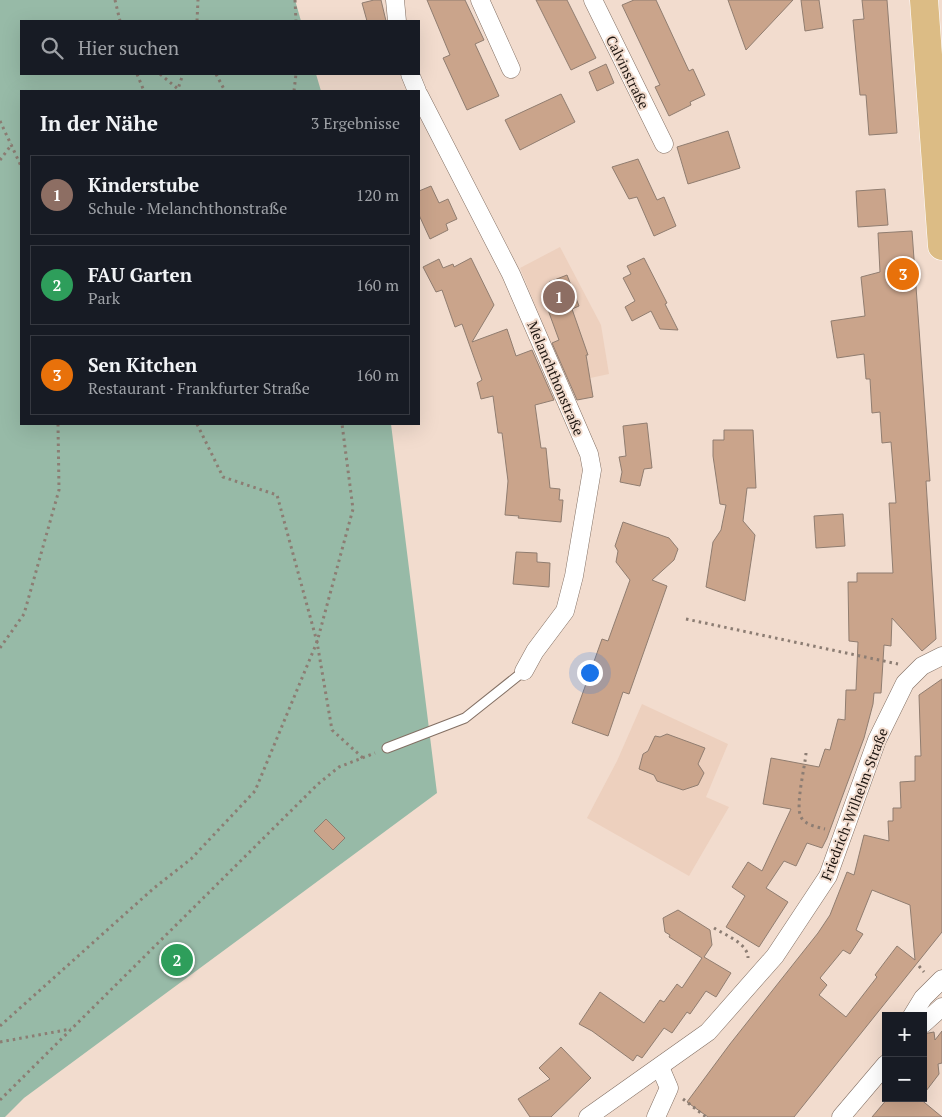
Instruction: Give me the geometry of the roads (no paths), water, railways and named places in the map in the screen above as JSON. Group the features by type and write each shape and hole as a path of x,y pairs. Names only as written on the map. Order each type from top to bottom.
{"main road":[{"path":"924,0 937,96 942,238"}],"street":[{"path":"395,0 397,20"},
{"path":"480,0 511,69"},
{"name":"Calvinstraße","path":"593,0 664,144"},
{"path":"410,75 417,90"},
{"name":"Melanchthonstraße","path":"420,97 511,274 589,454 592,470 574,576 565,611 535,651 524,671"},
{"name":"Friedrich-Wilhelm-Straße","path":"588,1117 708,1032 753,983 791,933 828,876 876,740 905,682 922,666 942,656"},
{"path":"914,1012 922,998 942,979"},
{"path":"927,1020 942,1006"},
{"path":"656,1117 668,1088 660,1067"},
{"path":"841,1117 882,1069"}],"lane":[{"path":"387,748 465,718 524,671"}],"place":[{"name":"Sen Kitchen","path":"903,274"},
{"name":"Kinderstube","path":"559,297"},
{"name":"FAU Garten","path":"177,960"}]}
